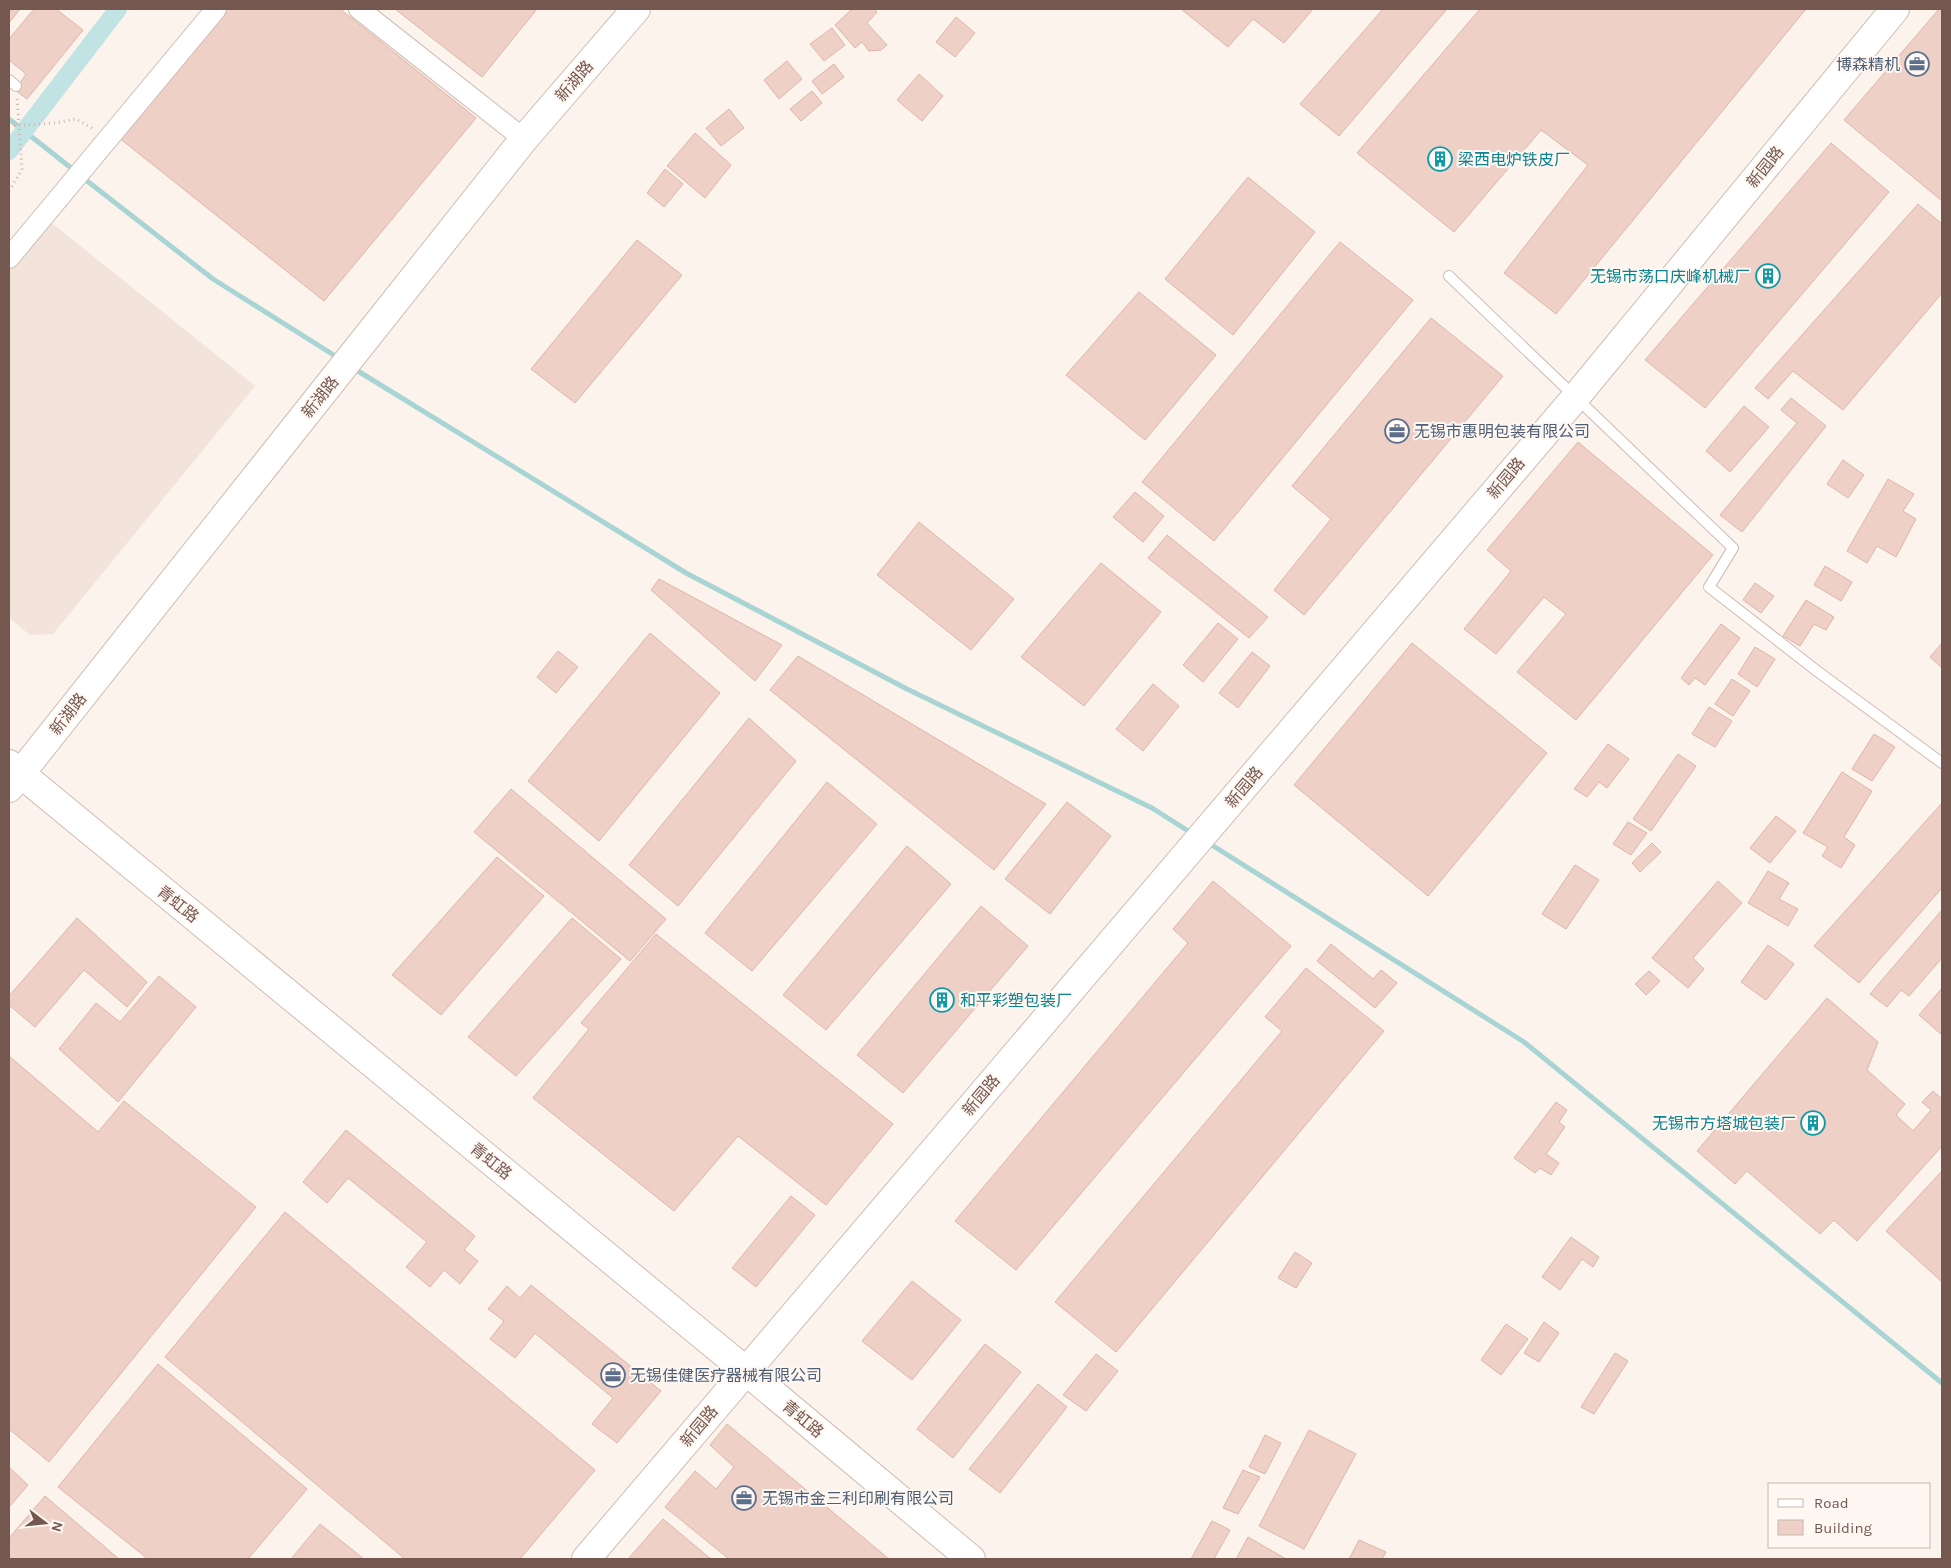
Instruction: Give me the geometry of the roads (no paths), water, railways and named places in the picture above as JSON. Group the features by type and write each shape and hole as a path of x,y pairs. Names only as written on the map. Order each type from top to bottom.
{"street":[{"path":"9,258 216,9"},
{"path":"359,9 524,139"},
{"name":"新湖路","path":"13,775 347,364 524,139 636,9"},
{"name":"新园路","path":"586,1559 1575,398 1895,9"},
{"name":"青虹路","path":"13,775 746,1371 970,1559"}],"lane":[{"path":"1449,276 1733,548 1709,587 1817,671 1942,763"}],"waterway":[{"path":"9,151 118,9"},
{"path":"9,119 75,171"},
{"path":"82,177 213,279 340,359"},
{"path":"353,368 686,573 907,689 1152,808 1193,834"},
{"path":"1207,842 1524,1042 1942,1383"}],"place":[{"name":"博森精机","path":"1917,64"},
{"name":"梁西电炉铁皮厂","path":"1440,159"},
{"name":"无锡市荡口庆峰机械厂","path":"1768,276"},
{"name":"无锡市惠明包装有限公司","path":"1397,431"},
{"name":"和平彩塑包装厂","path":"942,1000"},
{"name":"无锡市方塔城包装厂","path":"1813,1123"},
{"name":"无锡佳健医疗器械有限公司","path":"613,1375"},
{"name":"无锡市金三利印刷有限公司","path":"744,1498"}]}
